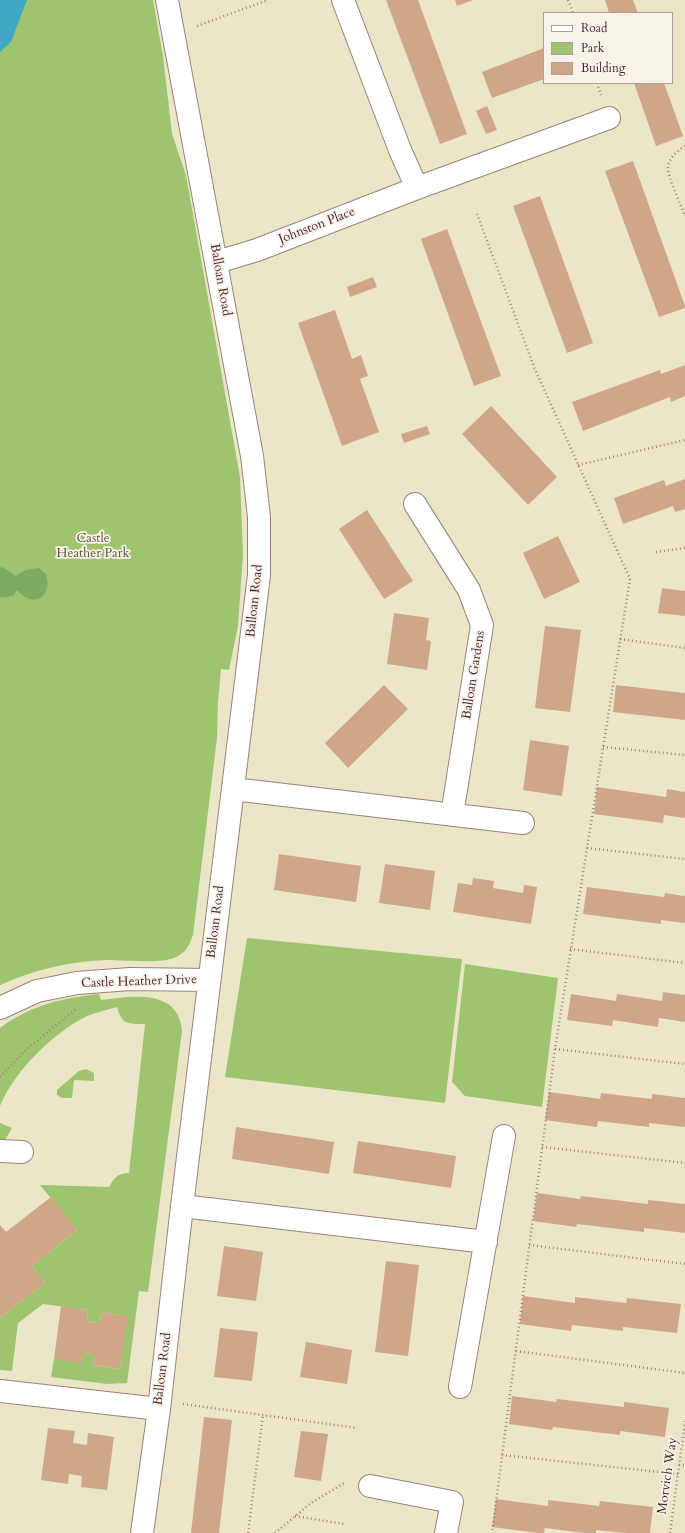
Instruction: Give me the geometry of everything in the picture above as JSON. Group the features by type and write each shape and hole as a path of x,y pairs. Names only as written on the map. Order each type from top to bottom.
{"street":[{"name":"Balloan Road","path":"142,1533 259,575 259,516 252,456 167,0"},
{"path":"343,0 400,150 417,188"},
{"name":"Johnston Place","path":"217,262 257,250 417,188 609,118"},
{"name":"Balloan Gardens","path":"415,504 469,590 482,625 452,815"},
{"path":"233,789 523,823"},
{"name":"Castle Heather Drive","path":"0,1008 37,991 77,983 130,979 209,980"},
{"path":"460,1387 504,1136"},
{"path":"0,1150 22,1152"},
{"path":"182,1206 486,1242"},
{"path":"0,1391 158,1409"},
{"path":"370,1486 452,1502 446,1533"}],"path":[{"path":"174,34 268,0"},
{"path":"568,0 573,12"},
{"path":"685,146 673,156 668,167 685,216"},
{"path":"477,214 534,367 630,579 570,949 542,1147 492,1533"},
{"path":"578,465 685,440"},
{"path":"656,552 685,548"},
{"path":"620,639 685,648"},
{"path":"603,747 685,755"},
{"path":"587,848 685,859"},
{"path":"570,949 685,963"},
{"path":"0,1077 26,1050 81,1005"},
{"path":"556,1049 685,1064"},
{"path":"542,1147 685,1163"},
{"path":"529,1245 685,1264"},
{"path":"516,1351 685,1373"},
{"path":"183,1404 357,1428"},
{"path":"248,1533 263,1415"},
{"name":"Morvich Way","path":"670,1533 685,1421"},
{"path":"502,1455 678,1474"},
{"path":"679,1465 685,1465"},
{"path":"275,1533 294,1516 350,1479 370,1486"},
{"path":"294,1516 344,1524"}],"green space":[{"name":"Castle Heather Park","path":"0,0 153,0 163,56 172,134 186,175 240,477 243,554 238,626 229,670 221,669 217,738 193,935 188,946 181,954 167,960 107,960 79,962 52,967 25,975 0,985"},
{"path":"2,567 15,576 26,570 39,568 46,574 48,585 46,591 40,598 32,600 17,590 13,596 0,597 0,568"},
{"path":"247,938 462,959 445,1103 225,1077"},
{"path":"465,964 558,978 542,1107 465,1096 452,1082"},
{"path":"99,994 101,1000 139,997 163,1001 172,1007 179,1017 182,1031 148,1292 139,1291 127,1383 107,1384 51,1377 54,1359 81,1362 82,1353 95,1354 94,1365 120,1369 127,1316 101,1312 100,1323 87,1322 88,1310 43,1304 18,1323 12,1371 0,1370 0,1318 45,1283 32,1266 77,1230 40,1185 109,1187 117,1177 122,1174 129,1173 145,1024 126,1022 121,1017 117,1007 87,1016 74,1023 48,1042 25,1066 15,1079 0,1106 0,1028 35,1008 60,1000"},
{"path":"86,1069 94,1073 94,1081 74,1080 72,1098 62,1098 57,1095 57,1090 79,1071"},
{"path":"0,1123 12,1128 5,1140 0,1140"}],"water":[{"path":"0,0 27,0 11,42 0,52"}],"building":[{"path":"386,0 418,0 467,134 440,144"},
{"path":"455,0 473,0 457,6"},
{"path":"605,0 633,0 638,12 609,12"},
{"path":"543,48 543,79 492,98 482,72"},
{"path":"634,84 664,84 683,136 656,146"},
{"path":"487,106 497,130 486,134 476,111"},
{"path":"633,161 685,306 685,308 659,317 605,171"},
{"path":"540,196 593,343 567,353 513,206"},
{"path":"447,229 501,376 474,386 421,239"},
{"path":"373,277 377,287 350,297 347,287"},
{"path":"335,310 352,359 361,355 368,376 360,379 379,432 342,446 298,323"},
{"path":"685,365 685,396 671,402 670,397 583,431 572,402 660,370 661,374"},
{"path":"491,406 557,477 528,505 462,434"},
{"path":"427,426 430,434 404,443 401,434"},
{"path":"685,479 685,509 675,512 673,506 623,524 614,498 664,480 666,486"},
{"path":"367,510 413,581 384,599 339,529"},
{"path":"558,536 580,582 544,599 523,553"},
{"path":"662,588 685,591 685,616 658,613"},
{"path":"394,613 429,618 426,640 431,641 427,670 387,664"},
{"path":"545,626 581,630 570,712 535,708"},
{"path":"384,685 408,709 348,768 325,743"},
{"path":"616,685 685,693 685,720 613,712"},
{"path":"530,740 569,746 562,796 523,790"},
{"path":"597,787 666,797 667,789 685,792 685,818 664,815 663,823 594,814"},
{"path":"279,854 361,866 356,902 274,890"},
{"path":"385,864 435,871 430,910 379,903"},
{"path":"473,878 494,881 493,888 523,893 524,885 537,887 531,924 453,912 458,883 472,885"},
{"path":"587,887 664,897 665,893 685,896 685,923 661,920 661,924 583,914"},
{"path":"663,992 685,995 685,1022 659,1018 658,1027 613,1020 612,1026 567,1020 571,994 616,1001 617,994 662,1001"},
{"path":"549,1092 600,1099 601,1093 652,1099 652,1094 685,1098 685,1127 649,1123 649,1127 598,1121 597,1127 545,1120"},
{"path":"236,1127 334,1142 329,1174 232,1159"},
{"path":"358,1141 456,1156 451,1188 353,1173"},
{"path":"537,1193 580,1199 581,1196 648,1204 648,1200 685,1204 685,1233 644,1228 644,1232 577,1224 576,1227 533,1221"},
{"path":"51,1197 77,1230 32,1266 45,1283 0,1318 0,1225 6,1232"},
{"path":"224,1246 263,1252 256,1301 217,1296"},
{"path":"386,1261 419,1265 408,1356 375,1352"},
{"path":"523,1296 575,1303 575,1297 626,1303 627,1298 681,1304 677,1333 623,1327 623,1331 572,1325 571,1331 520,1324"},
{"path":"61,1306 88,1310 87,1322 100,1323 101,1312 128,1316 120,1369 94,1365 95,1354 82,1353 81,1363 54,1359"},
{"path":"220,1328 258,1332 252,1381 214,1377"},
{"path":"306,1342 352,1350 347,1384 300,1377"},
{"path":"512,1396 556,1402 557,1399 624,1407 624,1402 669,1408 665,1437 620,1431 620,1435 553,1427 552,1430 509,1424"},
{"path":"204,1417 232,1420 219,1533 191,1533"},
{"path":"48,1428 75,1431 73,1443 87,1445 88,1433 114,1437 107,1490 81,1487 82,1476 69,1474 68,1484 41,1480"},
{"path":"301,1431 328,1434 321,1481 294,1477"},
{"path":"496,1499 548,1506 548,1500 599,1506 600,1501 653,1507 650,1533 626,1533 596,1530 596,1533 584,1533 545,1528 544,1533 538,1533 492,1527"}]}
